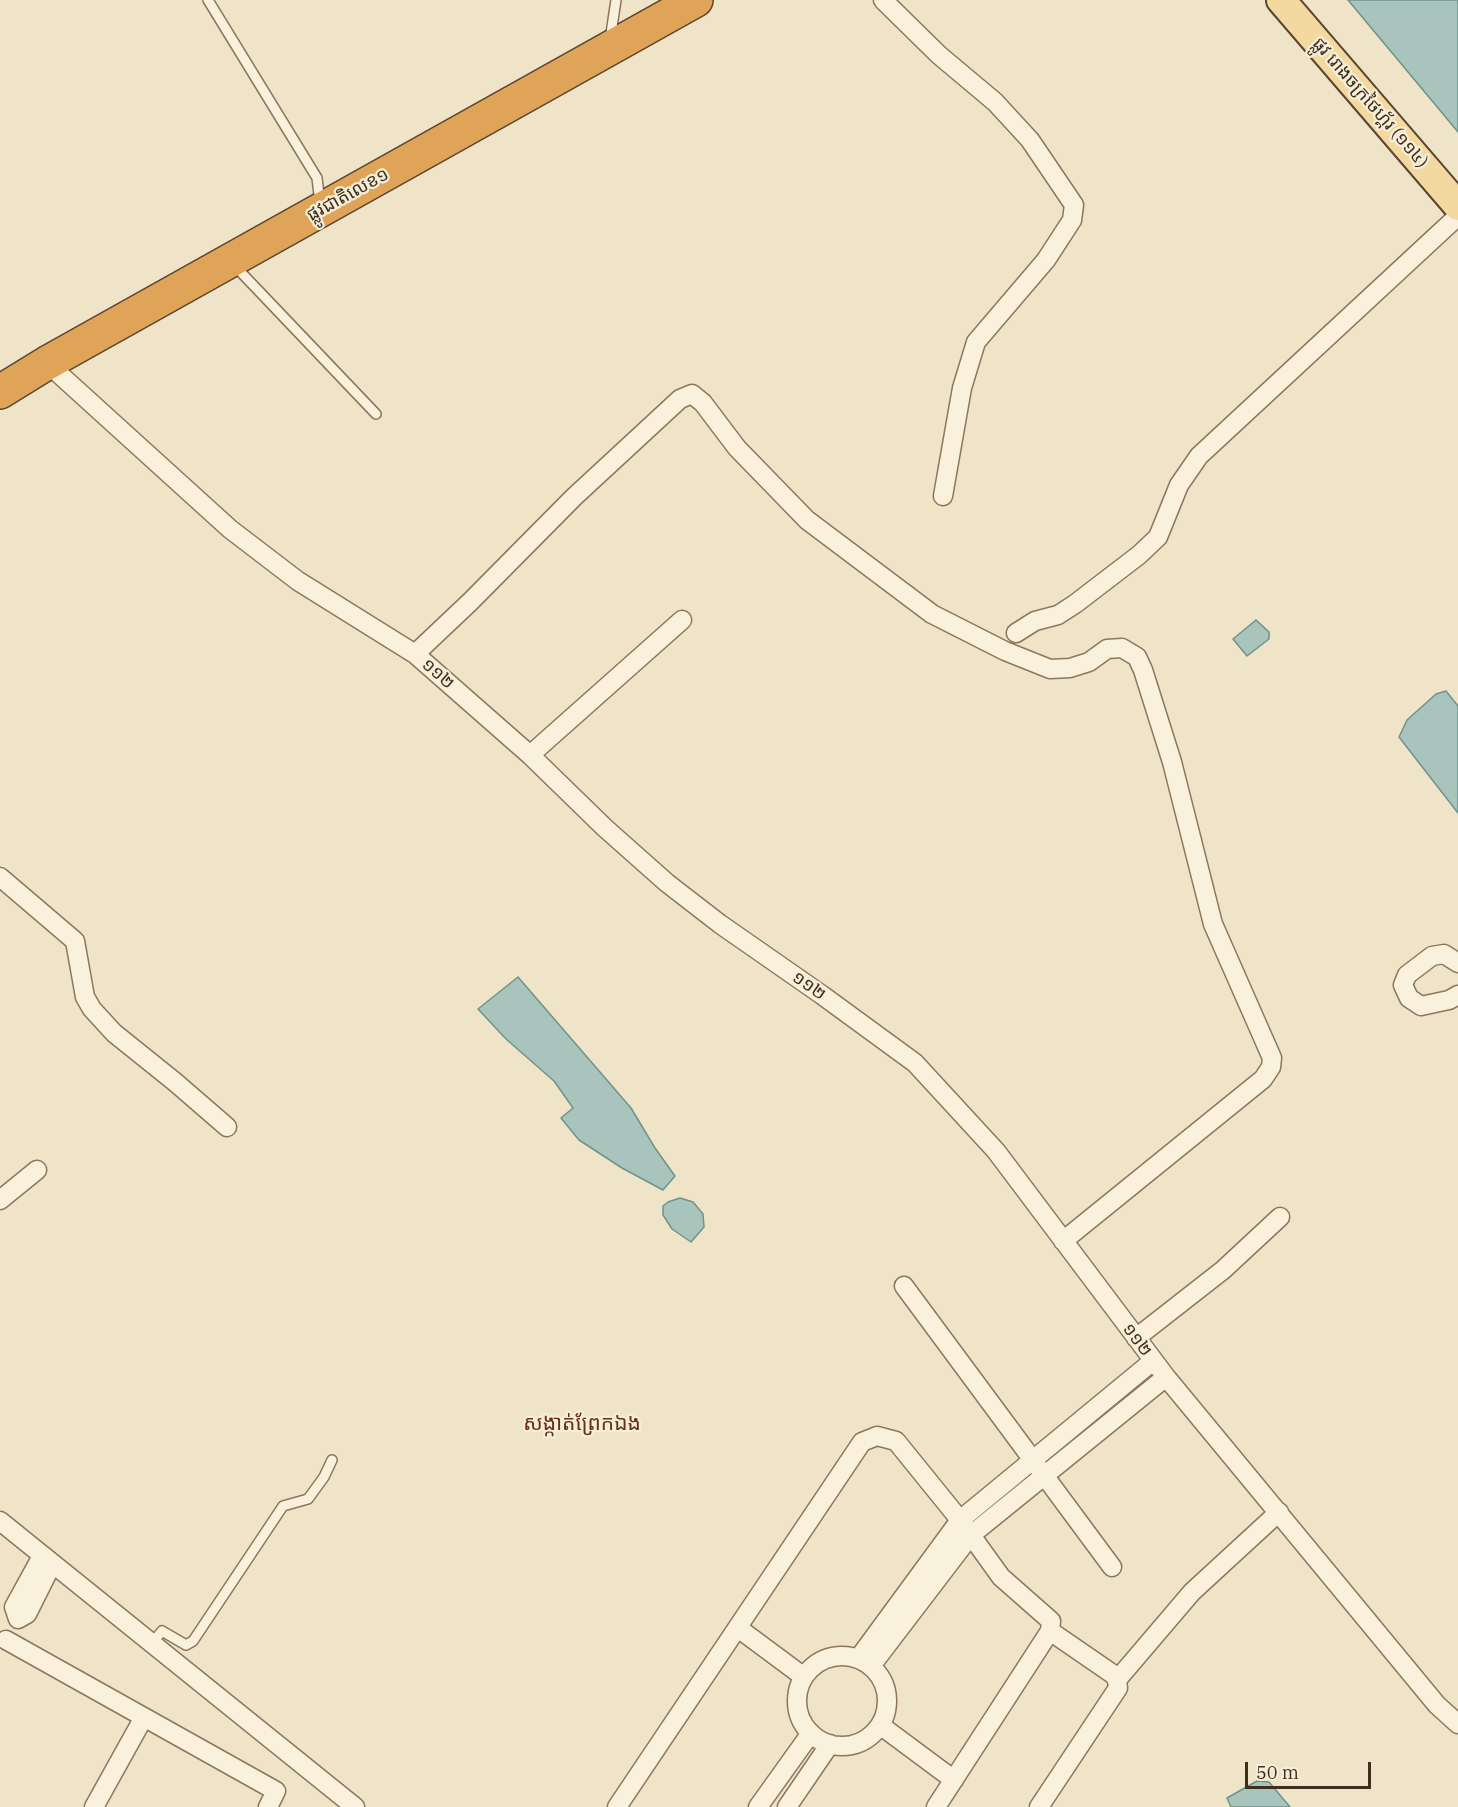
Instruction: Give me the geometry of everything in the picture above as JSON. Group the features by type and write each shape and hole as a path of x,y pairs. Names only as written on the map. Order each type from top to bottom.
{"highway":[{"name":"ផ្លូវជាតិលេខ១","path":"2,387 696,0"}],"main road":[{"name":"ផ្លូវ រោងចក្រថៃហ្គ័រ (១១៤)","path":"1281,0 1458,206"}],"street":[{"path":"883,0 939,55 995,102 1030,140 1074,205 1072,220 1046,260 976,342 962,388 943,496"},
{"path":"1016,633 1035,621 1058,615 1139,555 1158,537 1179,485 1199,456 1458,216"},
{"name":"១១២","path":"47,363 230,529 298,581 415,654 530,755 605,828 667,883 720,924 915,1063 996,1151 1153,1361 1430,1696 1458,1724"},
{"path":"415,654 574,497 680,399 692,394 703,403 737,448 807,520 932,614 1005,651 1050,669 1070,668 1089,662 1107,649 1122,648 1137,657 1172,762 1213,924 1272,1058 1271,1067 1263,1079 1063,1241"},
{"path":"530,755 682,620"},
{"path":"0,877 75,941 85,997 92,1009 114,1033 176,1082 226,1127"},
{"path":"1458,963 1444,954 1432,956 1407,975 1402,985 1409,998 1420,1006 1449,1000 1458,995"},
{"path":"0,1200 37,1170"},
{"path":"1136,1338 1223,1270 1280,1217"},
{"path":"904,1286 1112,1567"},
{"path":"864,1662 960,1520 1153,1361"},
{"path":"864,1662 971,1535 1166,1377"},
{"path":"617,1807 862,1442 877,1436 896,1441 960,1520 1001,1577 1046,1615 1050,1622 1050,1632 936,1807"},
{"path":"1117,1680 1192,1592 1279,1512"},
{"path":"0,1521 355,1807"},
{"path":"47,1560 14,1607 18,1618 3,1645 144,1718 276,1791 268,1807"},
{"path":"738,1628 804,1677"},
{"path":"1039,1807 1118,1688 1114,1675 1050,1632"},
{"path":"843,1656 864,1662 879,1676 885,1688 887,1700 885,1713 880,1725 861,1742 849,1745 830,1744 811,1733 802,1721 797,1706 798,1691 804,1677 814,1666 827,1658 843,1656"},
{"path":"94,1807 144,1718"},
{"path":"880,1725 954,1780"},
{"path":"758,1807 811,1733"},
{"path":"787,1807 830,1744"}],"lane":[{"path":"208,0 317,178 321,210"},
{"path":"609,49 616,0"},
{"path":"230,261 375,414"},
{"path":"152,1643 162,1631 186,1645 193,1641 283,1506 308,1499 324,1477 332,1460"}],"water":[{"path":"1348,0 1458,0 1458,132"},
{"path":"1256,620 1269,632 1269,639 1247,656 1233,639"},
{"path":"1446,691 1458,706 1458,813 1399,737 1407,720 1436,694"},
{"path":"518,977 631,1108 675,1176 663,1190 622,1168 579,1140 561,1118 573,1108 554,1081 506,1039 478,1009"},
{"path":"680,1198 693,1202 703,1214 704,1227 691,1242 672,1229 663,1215 663,1206"},
{"path":"1257,1781 1269,1782 1290,1807 1231,1807 1227,1798"}],"district":[{"name":"សង្កាត់ព្រែកឯង","path":"582,1424"}]}
